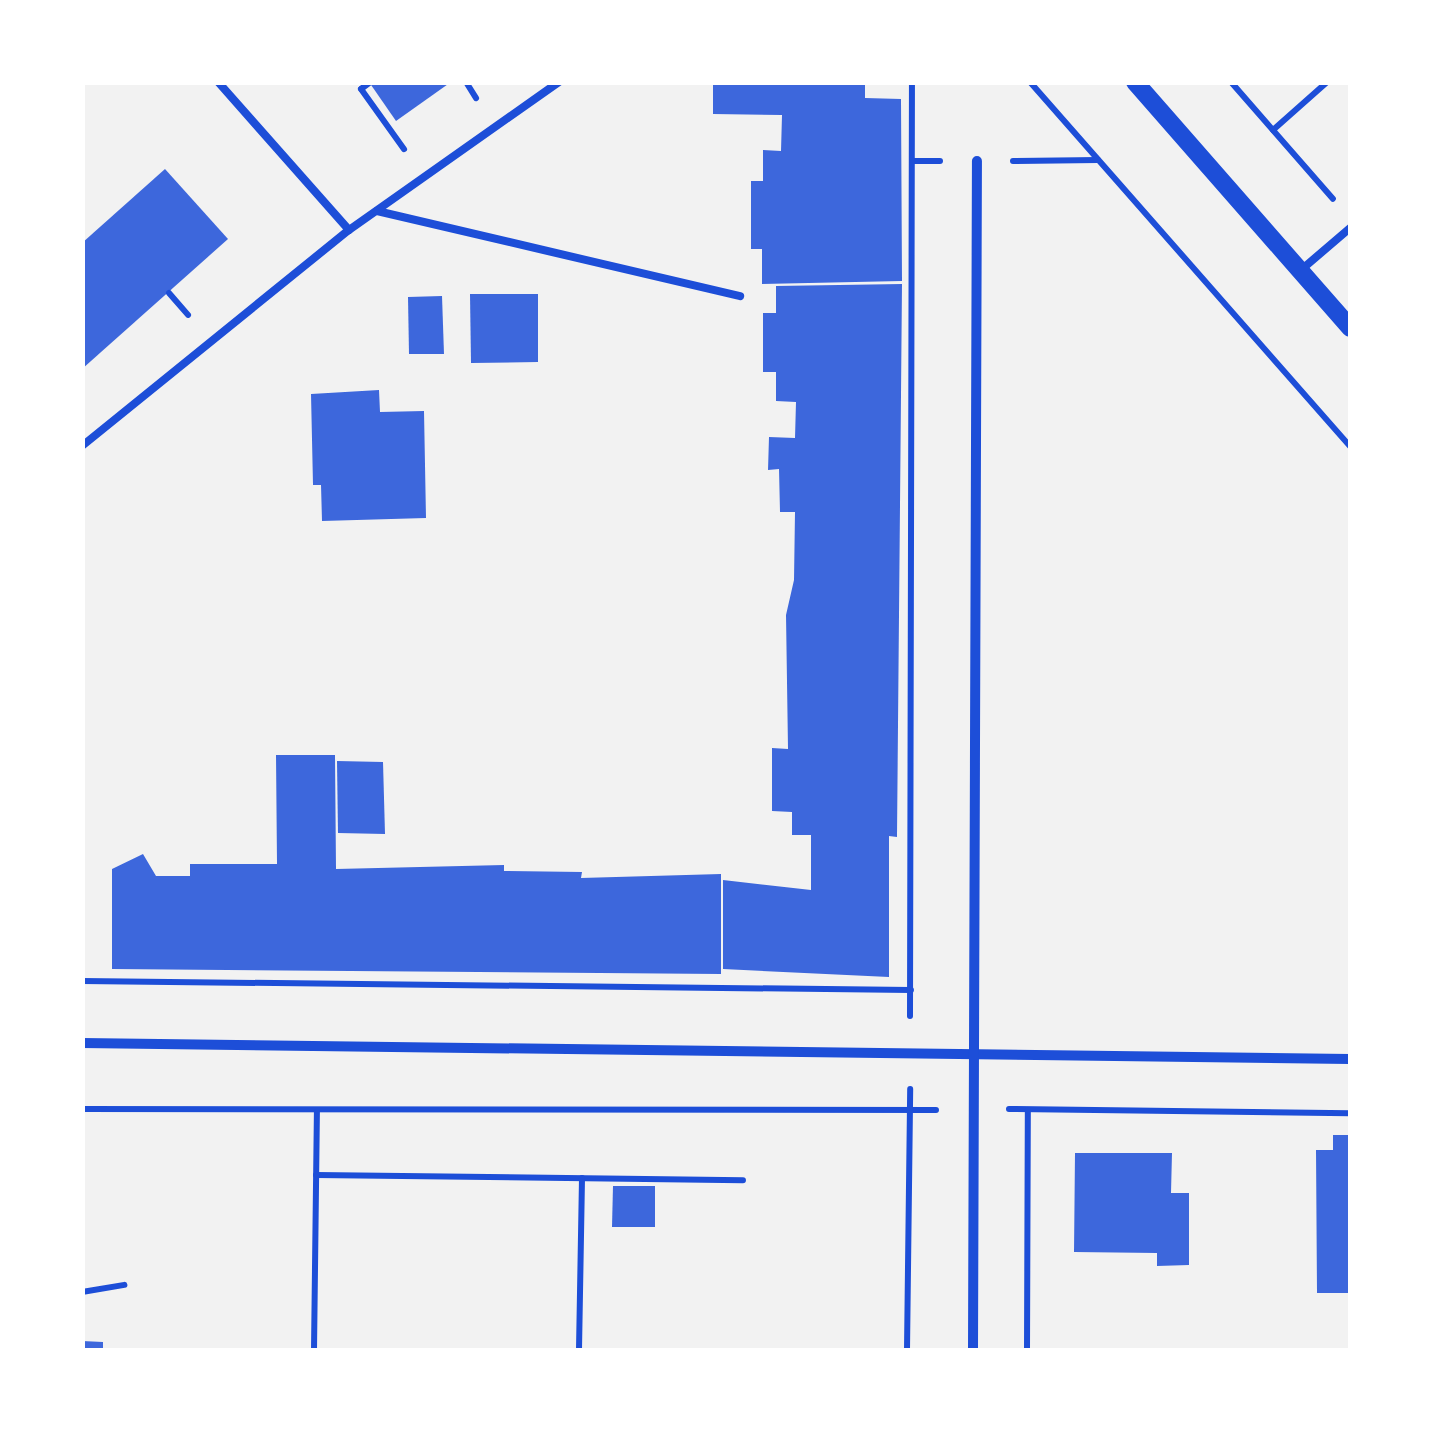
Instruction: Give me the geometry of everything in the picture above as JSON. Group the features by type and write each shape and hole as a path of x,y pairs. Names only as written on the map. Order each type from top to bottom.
{"street":[{"path":"1136,82 1350,328"},
{"path":"973,1350 977,161"},
{"path":"82,1044 974,1058 1350,1059"}],"lane":[{"path":"218,82 349,230"},
{"path":"82,446 349,230 559,82"},
{"path":"376,211 740,296"},
{"path":"1300,271 1350,228"}],"path":[{"path":"907,1350 912,82"},
{"path":"1030,82 1350,446"},
{"path":"1231,82 1338,204"},
{"path":"1272,130 1327,82"},
{"path":"369,83 361,89 424,178"},
{"path":"82,981 910,990"},
{"path":"82,1109 910,1110"},
{"path":"1027,1350 1028,1110 1350,1113"},
{"path":"314,1350 317,1112"},
{"path":"316,1175 743,1180"},
{"path":"579,1350 582,1178"},
{"path":"82,1292 124,1285"}],"building":[{"path":"369,82 451,82 396,121"},
{"path":"713,82 865,82 865,98 901,99 902,281 762,284 762,249 751,249 751,181 763,181 763,150 781,151 782,115 713,114"},
{"path":"165,169 228,239 82,369 82,243"},
{"path":"902,284 897,837 889,836 889,977 723,969 723,880 811,890 811,835 792,835 792,812 772,811 772,748 788,749 786,615 794,580 795,512 780,512 779,469 768,470 769,437 795,438 796,402 776,401 776,372 763,372 763,313 776,313 776,286"},
{"path":"470,294 538,294 538,362 471,363"},
{"path":"442,296 444,354 409,354 408,297"},
{"path":"379,390 380,412 424,411 426,518 322,521 321,485 313,485 311,394"},
{"path":"276,755 335,755 336,869 504,865 504,871 582,872 581,878 721,874 721,974 112,969 112,869 143,854 156,876 190,876 190,864 277,864"},
{"path":"337,761 383,762 385,834 338,833"},
{"path":"1333,1135 1350,1135 1350,1293 1317,1293 1316,1150 1333,1150"},
{"path":"1075,1153 1172,1153 1171,1193 1189,1193 1189,1265 1157,1266 1157,1253 1074,1252"},
{"path":"613,1186 655,1186 655,1227 612,1227"},
{"path":"82,1341 103,1342 103,1350 82,1350"}]}
